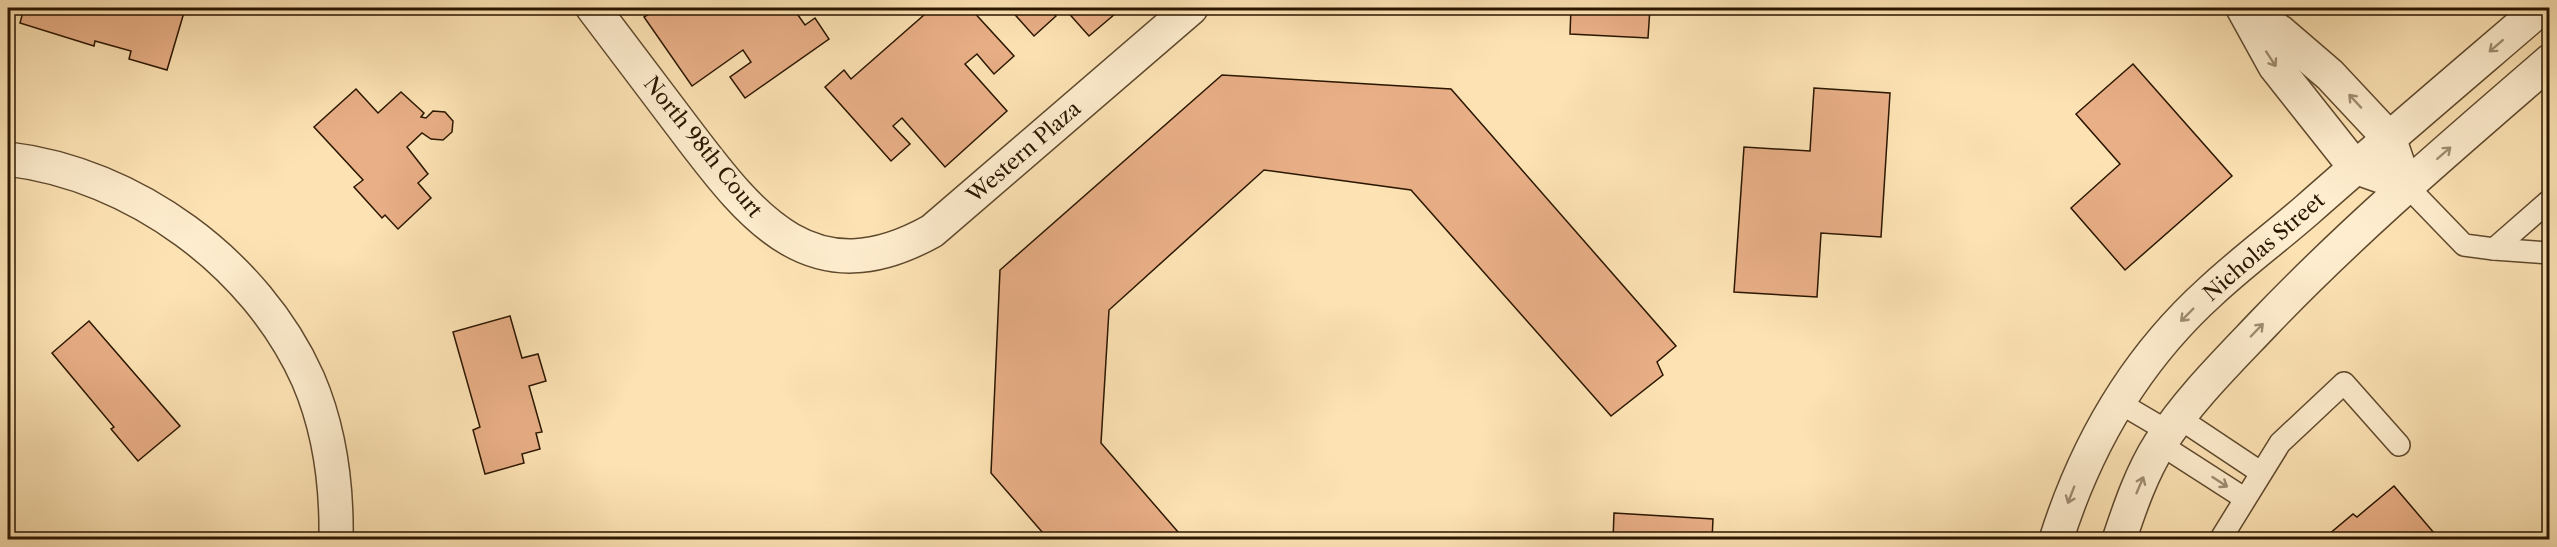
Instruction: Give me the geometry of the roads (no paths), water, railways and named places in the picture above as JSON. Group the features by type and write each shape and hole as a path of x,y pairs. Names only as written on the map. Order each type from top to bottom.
{"street":[{"name":"North 98th Court","path":"592,8 713,167 747,207 774,231 800,246 837,256"},
{"name":"Western Plaza","path":"837,256 880,254 905,247 932,231 1191,8"},
{"path":"2243,8 2308,54 2389,138 2406,186"},
{"path":"2243,8 2276,66 2355,167 2406,186"},
{"name":"Nicholas Street","path":"2056,540 2079,476 2118,402 2147,359 2208,293 2541,8"},
{"path":"2119,540 2128,513 2169,431 2236,352 2320,264 2550,61"},
{"path":"8,159 75,175 126,195 159,213 184,231 217,257 246,286 274,321 297,358 311,389 334,471 336,540"}],"lane":[{"path":"2406,186 2464,245 2550,253"},
{"path":"2494,249 2550,201"},
{"path":"2220,540 2280,443 2344,383 2399,445"},
{"path":"2118,402 2169,431 2260,472"},
{"path":"2169,431 2244,498"}]}
